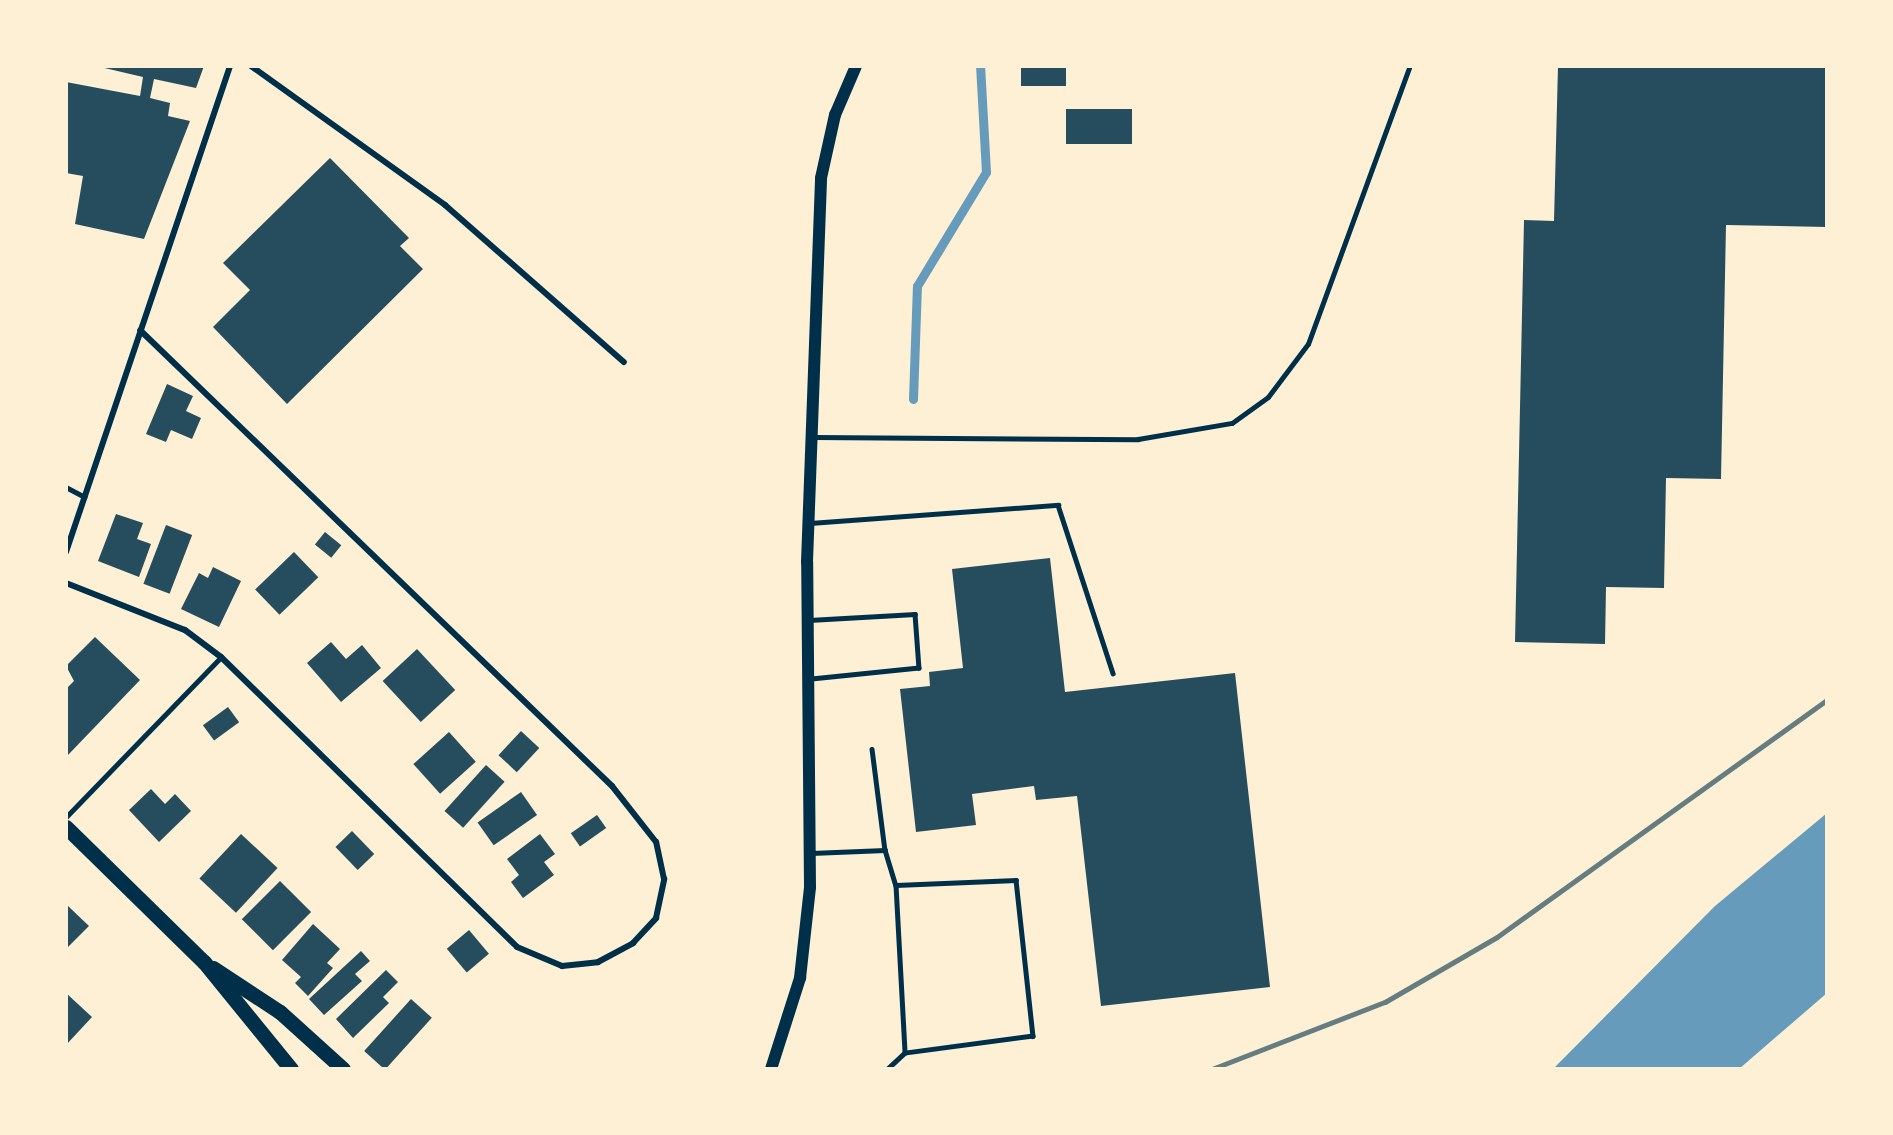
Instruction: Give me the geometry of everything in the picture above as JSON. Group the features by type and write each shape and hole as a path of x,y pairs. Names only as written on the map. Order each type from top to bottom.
{"main road":[{"path":"771,1069 800,978 811,853 807,620 821,178 835,116 856,66"},
{"path":"66,827 204,962 291,1069"},
{"path":"204,962 280,1012 343,1069"}],"street":[{"path":"66,552 230,66"},
{"path":"251,66 445,205 624,362"},
{"path":"66,583 185,630 221,657 517,946 562,966 598,962 633,943 656,918 664,879 656,842 612,786 140,330"}],"lane":[{"path":"813,437 1138,439 1232,423 1268,397 1308,344 1410,66"},
{"path":"66,487 85,496"},
{"path":"810,523 1058,505 1113,674"},
{"path":"807,620 915,614 919,669 807,680"},
{"path":"66,817 221,657"},
{"path":"872,749 885,850 896,885 905,1053"},
{"path":"811,853 885,850"},
{"path":"888,1069 905,1053 1033,1036 1016,880 896,885"}],"water":[{"path":"1827,813 1827,993 1739,1069 1553,1069 1715,906"}],"building":[{"path":"96,66 204,66 196,88 154,79 150,98 170,103 168,116 190,121 144,239 75,224 83,176 66,173 66,82 140,96 143,77"},
{"path":"1021,66 1066,66 1066,86 1021,86"},
{"path":"1558,66 1827,66 1827,227 1726,225 1721,479 1666,478 1664,588 1606,587 1605,644 1515,642 1524,220 1554,221"},
{"path":"1066,109 1132,109 1132,144 1066,144"},
{"path":"330,158 409,238 400,246 423,269 287,404 213,327 250,290 223,263"},
{"path":"167,384 193,396 186,411 201,418 192,439 171,430 166,442 146,434"},
{"path":"116,514 143,523 137,539 151,544 139,577 98,561"},
{"path":"166,525 192,535 170,594 143,584"},
{"path":"325,532 341,545 331,558 315,544"},
{"path":"294,552 318,577 279,615 255,590"},
{"path":"1050,558 1065,692 1235,673 1270,987 1101,1006 1077,796 1036,800 1034,786 972,794 976,825 916,832 900,689 930,686 929,672 963,668 952,569"},
{"path":"213,567 241,581 219,627 181,609 199,573 208,578"},
{"path":"95,637 140,680 68,755 66,689 74,681 66,666"},
{"path":"331,642 346,659 362,645 381,668 341,702 307,663"},
{"path":"417,649 455,690 421,722 383,681"},
{"path":"228,707 239,722 214,741 203,725"},
{"path":"521,731 539,748 517,772 498,755"},
{"path":"449,732 476,762 440,794 413,764"},
{"path":"486,765 505,782 463,828 445,811"},
{"path":"151,789 165,804 175,794 191,811 159,842 129,810"},
{"path":"521,792 537,815 494,845 478,822"},
{"path":"597,815 606,828 580,846 571,833"},
{"path":"352,831 374,854 358,870 335,847"},
{"path":"241,834 278,868 236,913 199,879"},
{"path":"540,834 555,854 544,862 554,875 523,898 511,882 519,875 507,859"},
{"path":"280,881 311,912 273,950 242,919"},
{"path":"68,906 89,926 66,949 66,908"},
{"path":"313,924 340,949 327,963 333,968 308,996 295,983 301,977 282,960"},
{"path":"469,930 489,954 467,972 447,949"},
{"path":"361,951 370,961 355,974 362,981 324,1015 309,999"},
{"path":"386,970 398,982 383,997 389,1003 353,1038 336,1019"},
{"path":"66,993 92,1017 66,1045"},
{"path":"411,999 432,1018 386,1069 364,1051"}],"waterway":[{"path":"913,399 917,286 986,172 980,66"}],"railway":[{"path":"1212,1069 1385,1002 1497,937 1827,700"}]}
